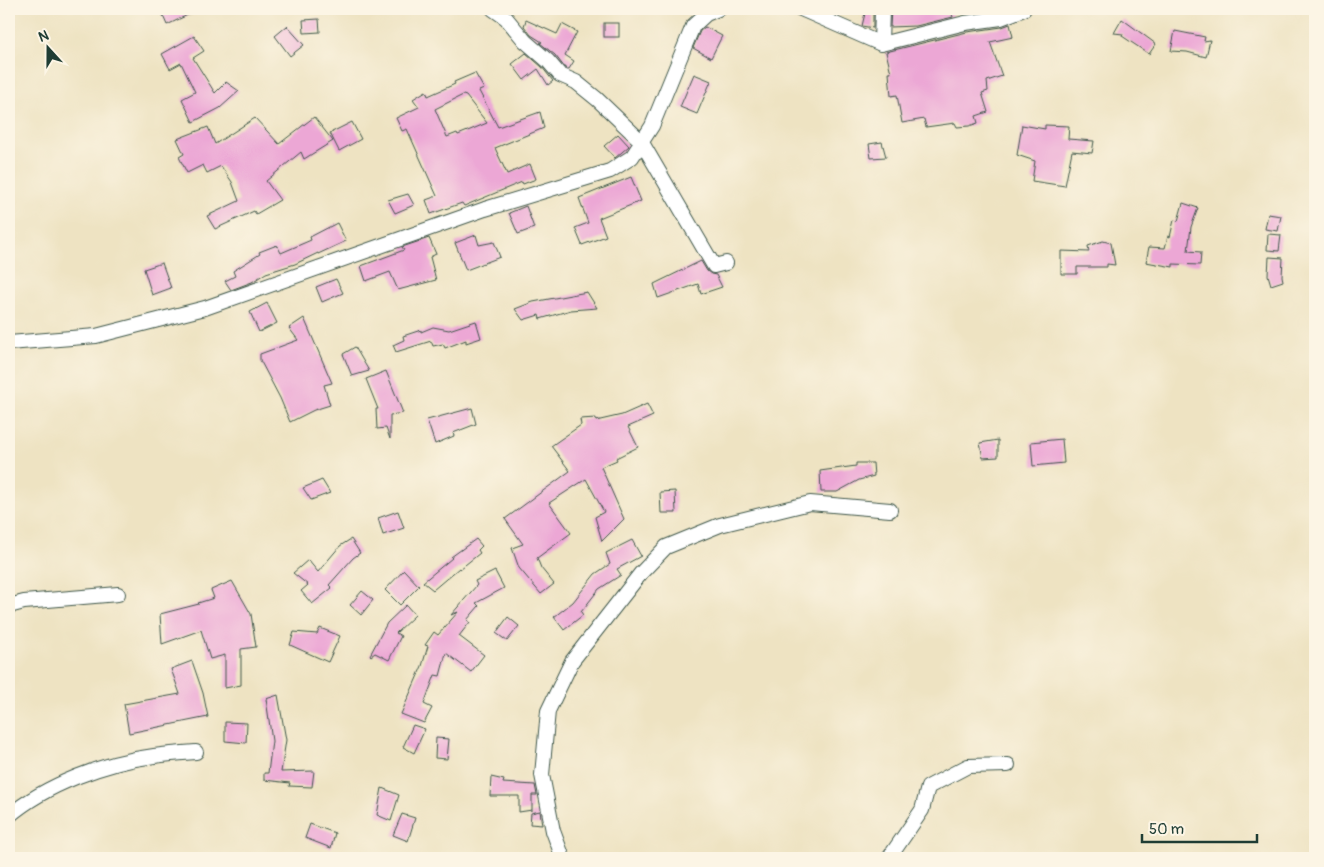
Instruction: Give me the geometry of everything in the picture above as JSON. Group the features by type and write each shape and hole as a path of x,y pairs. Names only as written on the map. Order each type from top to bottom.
{"street":[{"path":"493,9 506,18 525,41 548,61 560,75 576,82 597,99 641,141 714,266 726,263"},
{"path":"9,343 96,336 205,308 485,209 610,171 632,157 652,126 693,26 706,14 718,9"},
{"path":"801,9 881,44 965,23 1001,18 1024,9"},
{"path":"881,44 882,9"},
{"path":"563,858 553,831 542,775 548,711 572,661 641,572 666,547 720,525 810,503 890,510"},
{"path":"9,606 24,602 118,594"},
{"path":"9,816 19,807 55,786 98,769 152,756 196,752"},
{"path":"889,858 922,810 928,787 968,766 1008,765"}],"building":[{"path":"160,9 200,9 167,25"},
{"path":"866,9 873,9 873,28 862,26"},
{"path":"891,9 950,9 953,17 916,26 890,27"},
{"path":"319,19 320,32 304,33 303,20"},
{"path":"1122,19 1156,44 1149,54 1122,36 1123,34 1114,33"},
{"path":"526,20 557,34 562,24 577,32 565,55 574,61 569,69 565,68 555,55 540,43 542,42 531,35 524,26"},
{"path":"604,23 619,23 619,37 604,37"},
{"path":"1010,24 1013,37 990,42 1002,76 987,81 988,91 982,93 988,112 976,116 978,123 957,127 955,123 926,127 924,119 902,123 897,95 891,96 889,73 891,73 886,52 967,32"},
{"path":"287,26 304,45 290,56 275,36"},
{"path":"705,27 722,36 711,58 693,48 700,31"},
{"path":"1175,31 1205,37 1204,41 1210,40 1206,57 1187,52 1171,51"},
{"path":"194,36 204,51 193,58 215,93 226,82 239,91 220,108 193,122 182,99 195,92 181,63 170,69 162,54"},
{"path":"526,53 542,67 553,81 548,85 538,69 524,80 512,64"},
{"path":"475,73 484,89 479,91 498,127 540,112 544,128 495,148 507,174 530,164 536,179 523,184 522,182 464,206 462,203 431,214 426,200 437,196 407,129 402,131 396,118 419,107 413,99 426,91 428,96 455,84 454,82","holes":["463,95 466,96 487,123 458,135 457,133 447,137 435,109"]},
{"path":"694,74 711,81 697,114 680,107"},
{"path":"314,117 333,141 304,159 301,152 266,181 280,200 256,214 254,211 215,229 207,216 239,201 232,182 221,166 207,173 203,165 187,173 179,157 184,154 177,139 208,127 215,144 255,118 279,144"},
{"path":"352,122 361,139 339,151 330,133"},
{"path":"1022,125 1045,129 1045,125 1069,126 1068,139 1094,141 1092,153 1072,151 1065,186 1032,181 1035,161 1017,155"},
{"path":"618,134 629,146 615,158 604,146"},
{"path":"882,142 886,157 871,158 869,144"},
{"path":"631,177 641,201 599,218 606,236 582,245 575,228 588,223 579,198"},
{"path":"408,194 414,205 395,213 388,200"},
{"path":"1183,203 1198,208 1191,227 1188,251 1201,252 1200,265 1173,264 1173,267 1146,262 1149,247 1165,248 1174,220 1178,221"},
{"path":"526,206 534,228 518,234 509,213"},
{"path":"1268,214 1281,216 1278,231 1265,229"},
{"path":"337,223 346,241 295,264 266,273 252,282 231,290 225,281 235,276 233,271 260,254 259,252 277,245 281,253 311,240 310,237"},
{"path":"1268,234 1281,235 1279,251 1267,250"},
{"path":"476,235 479,245 494,242 500,257 466,270 455,243"},
{"path":"429,238 436,254 430,257 436,280 398,290 390,272 366,281 361,266 404,250 402,247"},
{"path":"1103,241 1111,243 1115,265 1107,264 1107,267 1077,267 1077,274 1061,274 1061,251 1089,252 1088,246"},
{"path":"1269,257 1283,258 1283,281 1271,285 1268,275"},
{"path":"701,261 707,271 716,275 722,287 701,294 698,284 658,298 654,284"},
{"path":"162,263 171,288 152,295 144,269"},
{"path":"336,279 343,293 322,302 316,287"},
{"path":"587,292 597,308 571,310 540,319 539,315 523,320 515,309 533,302"},
{"path":"267,303 277,323 259,332 250,312"},
{"path":"304,318 332,383 324,385 330,405 314,410 290,422 260,360 260,354 298,340 289,328"},
{"path":"476,321 481,338 466,343 466,340 445,348 443,344 433,346 431,341 396,352 393,345 404,340 403,336 421,330 421,332 433,327 449,330"},
{"path":"355,347 369,371 352,376 343,354"},
{"path":"386,371 403,413 390,415 390,439 386,428 377,429 376,409 378,409 366,379"},
{"path":"647,404 653,416 628,427 638,447 601,467 624,519 602,541 595,517 604,512 586,479 549,503 571,533 537,558 541,568 554,584 541,594 519,568 512,548 523,544 505,519 570,471 551,446 581,425 580,419 596,418 596,421 622,415"},
{"path":"472,408 476,424 453,433 454,436 435,444 427,420"},
{"path":"1062,439 1064,463 1033,466 1031,442"},
{"path":"998,440 998,457 983,458 980,443"},
{"path":"856,463 873,463 874,476 859,480 837,492 821,492 820,471 856,466"},
{"path":"322,480 330,493 311,500 303,488"},
{"path":"675,491 676,513 661,513 660,492"},
{"path":"398,511 404,528 383,535 378,518"},
{"path":"351,539 360,553 353,558 329,585 332,588 312,604 301,591 308,585 293,573 308,560 318,572 340,546"},
{"path":"476,539 482,546 478,550 480,553 433,590 423,582 451,557"},
{"path":"632,540 641,556 617,569 621,575 599,589 581,612 583,615 564,630 554,617 573,602 595,574 610,564 606,553"},
{"path":"404,570 419,586 400,605 385,590"},
{"path":"495,571 504,588 476,603 479,606 467,620 470,622 459,636 484,655 471,672 446,653 440,676 435,675 424,704 432,708 424,723 401,714 422,666 428,646 425,645 434,632 438,635 458,612 451,615 477,585 475,581"},
{"path":"232,581 251,614 256,647 241,649 241,685 225,688 225,655 210,659 201,630 162,644 160,614 214,598 211,590"},
{"path":"362,591 373,600 361,615 350,605"},
{"path":"406,605 415,615 396,633 401,636 389,660 375,653 371,656 387,623"},
{"path":"508,617 519,626 507,641 496,633"},
{"path":"320,628 340,636 328,662 290,645 294,632 317,634"},
{"path":"192,661 203,693 208,717 129,733 124,704 180,694 171,669"},
{"path":"278,695 286,740 281,772 314,771 312,787 289,786 290,783 264,780 264,773 268,773 272,741 266,699"},
{"path":"225,722 247,723 246,743 225,741"},
{"path":"413,725 425,729 414,753 403,747"},
{"path":"436,738 449,739 447,759 435,758"},
{"path":"491,777 504,780 503,783 535,785 537,795 532,795 532,810 519,812 519,796 490,796"},
{"path":"382,788 399,795 391,821 377,815"},
{"path":"540,811 542,825 530,824 531,813"},
{"path":"402,814 415,818 408,841 393,835"},
{"path":"310,824 335,833 331,848 305,838"}]}
